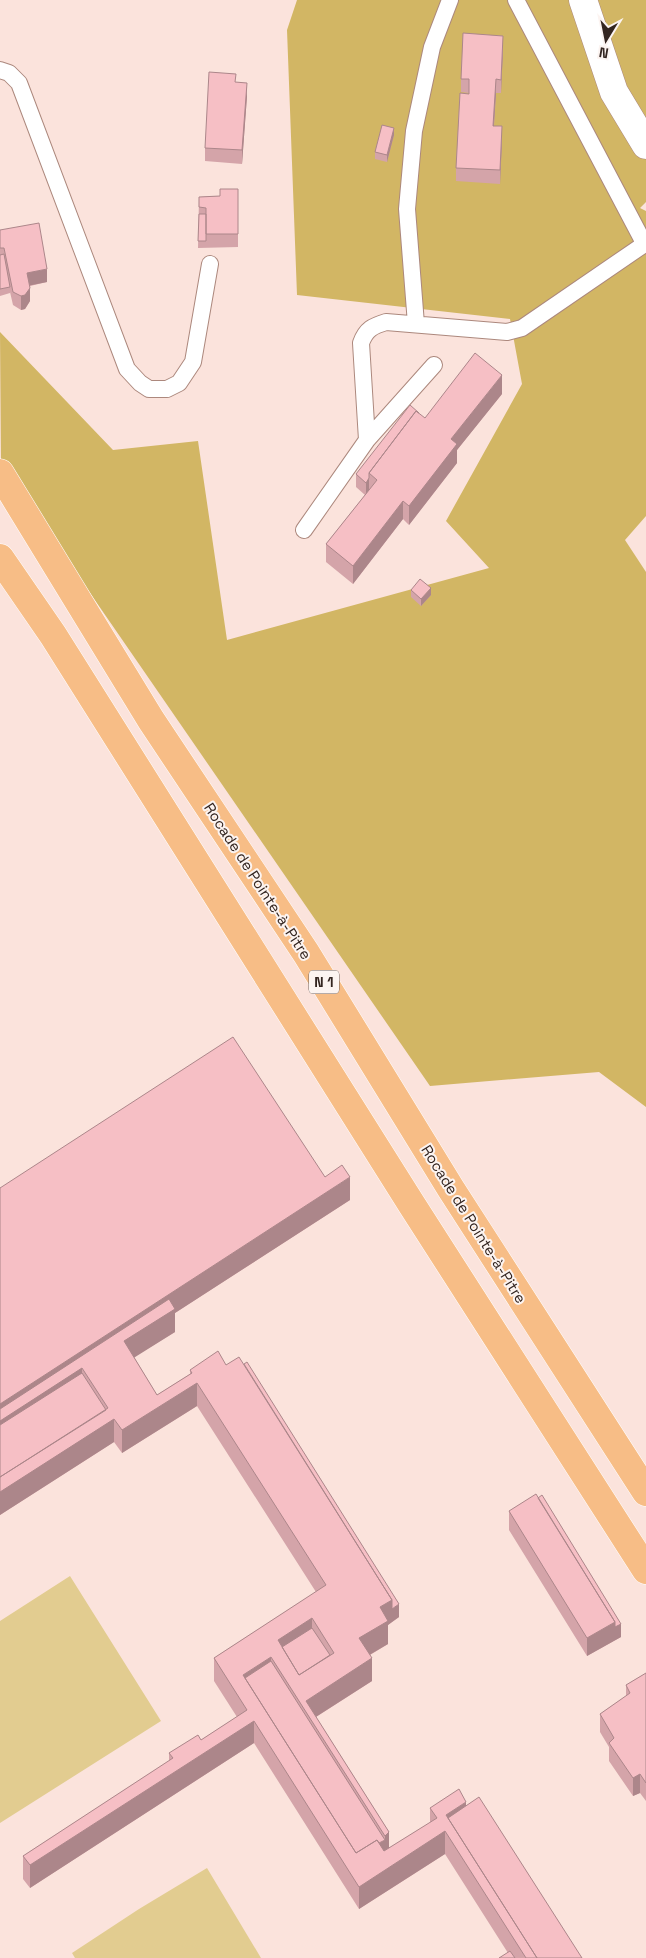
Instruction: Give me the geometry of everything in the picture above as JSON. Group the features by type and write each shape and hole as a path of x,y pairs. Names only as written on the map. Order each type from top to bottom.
{"highway":[{"name":"Rocade de Pointe-à-Pitre","path":"0,472 151,720 306,953 451,1189 646,1492"},
{"path":"0,558 53,635 412,1205 646,1570"}],"street":[{"path":"583,0 614,92 646,146"}],"lane":[{"path":"416,324 407,209 414,131 432,47 450,0"},
{"path":"367,440 362,343 364,335 371,326 386,322 507,332 522,328 645,243 516,0"},
{"path":"0,70 9,73 19,83 127,369 140,383 149,389 167,389 179,383 193,362 210,264"},
{"path":"304,530 367,440 434,365"}],"shaded area":[{"path":"297,0 646,0 646,202 640,208 646,211 646,516 625,540 646,572 646,1107 599,1072 430,1086 1,464 0,332 113,450 198,441 227,640 489,568 446,521 522,384 510,319 297,295 287,30"},
{"path":"70,1576 161,1721 0,1823 0,1621"},
{"path":"207,1868 261,1958 75,1958 72,1953 139,1909"}],"building":[{"path":"463,33 503,36 501,80 496,79 493,126 502,126 500,170 456,168 460,93 469,94 469,79 461,79"},
{"path":"209,72 236,74 235,82 247,83 242,150 205,148"},
{"path":"382,125 394,128 387,155 375,152"},
{"path":"220,189 238,189 238,234 206,234 206,208 199,207 199,197 220,196"},
{"path":"199,214 206,214 206,241 198,241"},
{"path":"39,223 47,269 27,273 30,288 25,295 21,296 13,292 4,248 0,248 0,230"},
{"path":"4,254 10,287 0,289 0,255"},
{"path":"475,353 502,375 451,439 457,444 409,506 403,501 353,566 326,544 377,480 369,473 416,411 425,418"},
{"path":"410,405 419,413 416,411 369,473 366,483 356,474"},
{"path":"420,579 431,588 421,599 411,590"},
{"path":"233,1037 325,1177 342,1165 350,1177 0,1404 0,1188"},
{"path":"169,1299 175,1309 124,1341 157,1395 192,1373 190,1370 218,1351 226,1365 239,1357 392,1600 380,1607 388,1621 359,1638 372,1658 306,1701 389,1832 385,1836 271,1657 243,1675 356,1853 377,1840 384,1851 437,1818 430,1808 459,1789 466,1802 446,1815 537,1958 526,1958 445,1831 359,1887 254,1721 30,1865 23,1856 173,1758 169,1753 198,1735 201,1740 247,1710 214,1658 326,1585 197,1383 122,1430 114,1419 0,1492 0,1477 108,1408 82,1368 0,1421 0,1409","holes":["312,1618 334,1653 299,1675 278,1640"]},
{"path":"247,1362 399,1604 392,1609 392,1600 244,1364"},
{"path":"82,1373 106,1410 0,1477 0,1425"},
{"path":"536,1494 615,1622 587,1638 509,1511"},
{"path":"542,1495 621,1624 615,1627 615,1622 538,1498"},
{"path":"312,1628 330,1655 299,1675 282,1647"},
{"path":"271,1661 385,1840 379,1843 377,1840 356,1853 245,1678"},
{"path":"646,1673 646,1783 640,1774 633,1778 609,1743 614,1738 600,1714 630,1693 626,1685"},
{"path":"479,1797 582,1958 537,1958 448,1818"},
{"path":"510,1951 515,1958 499,1958"}]}
